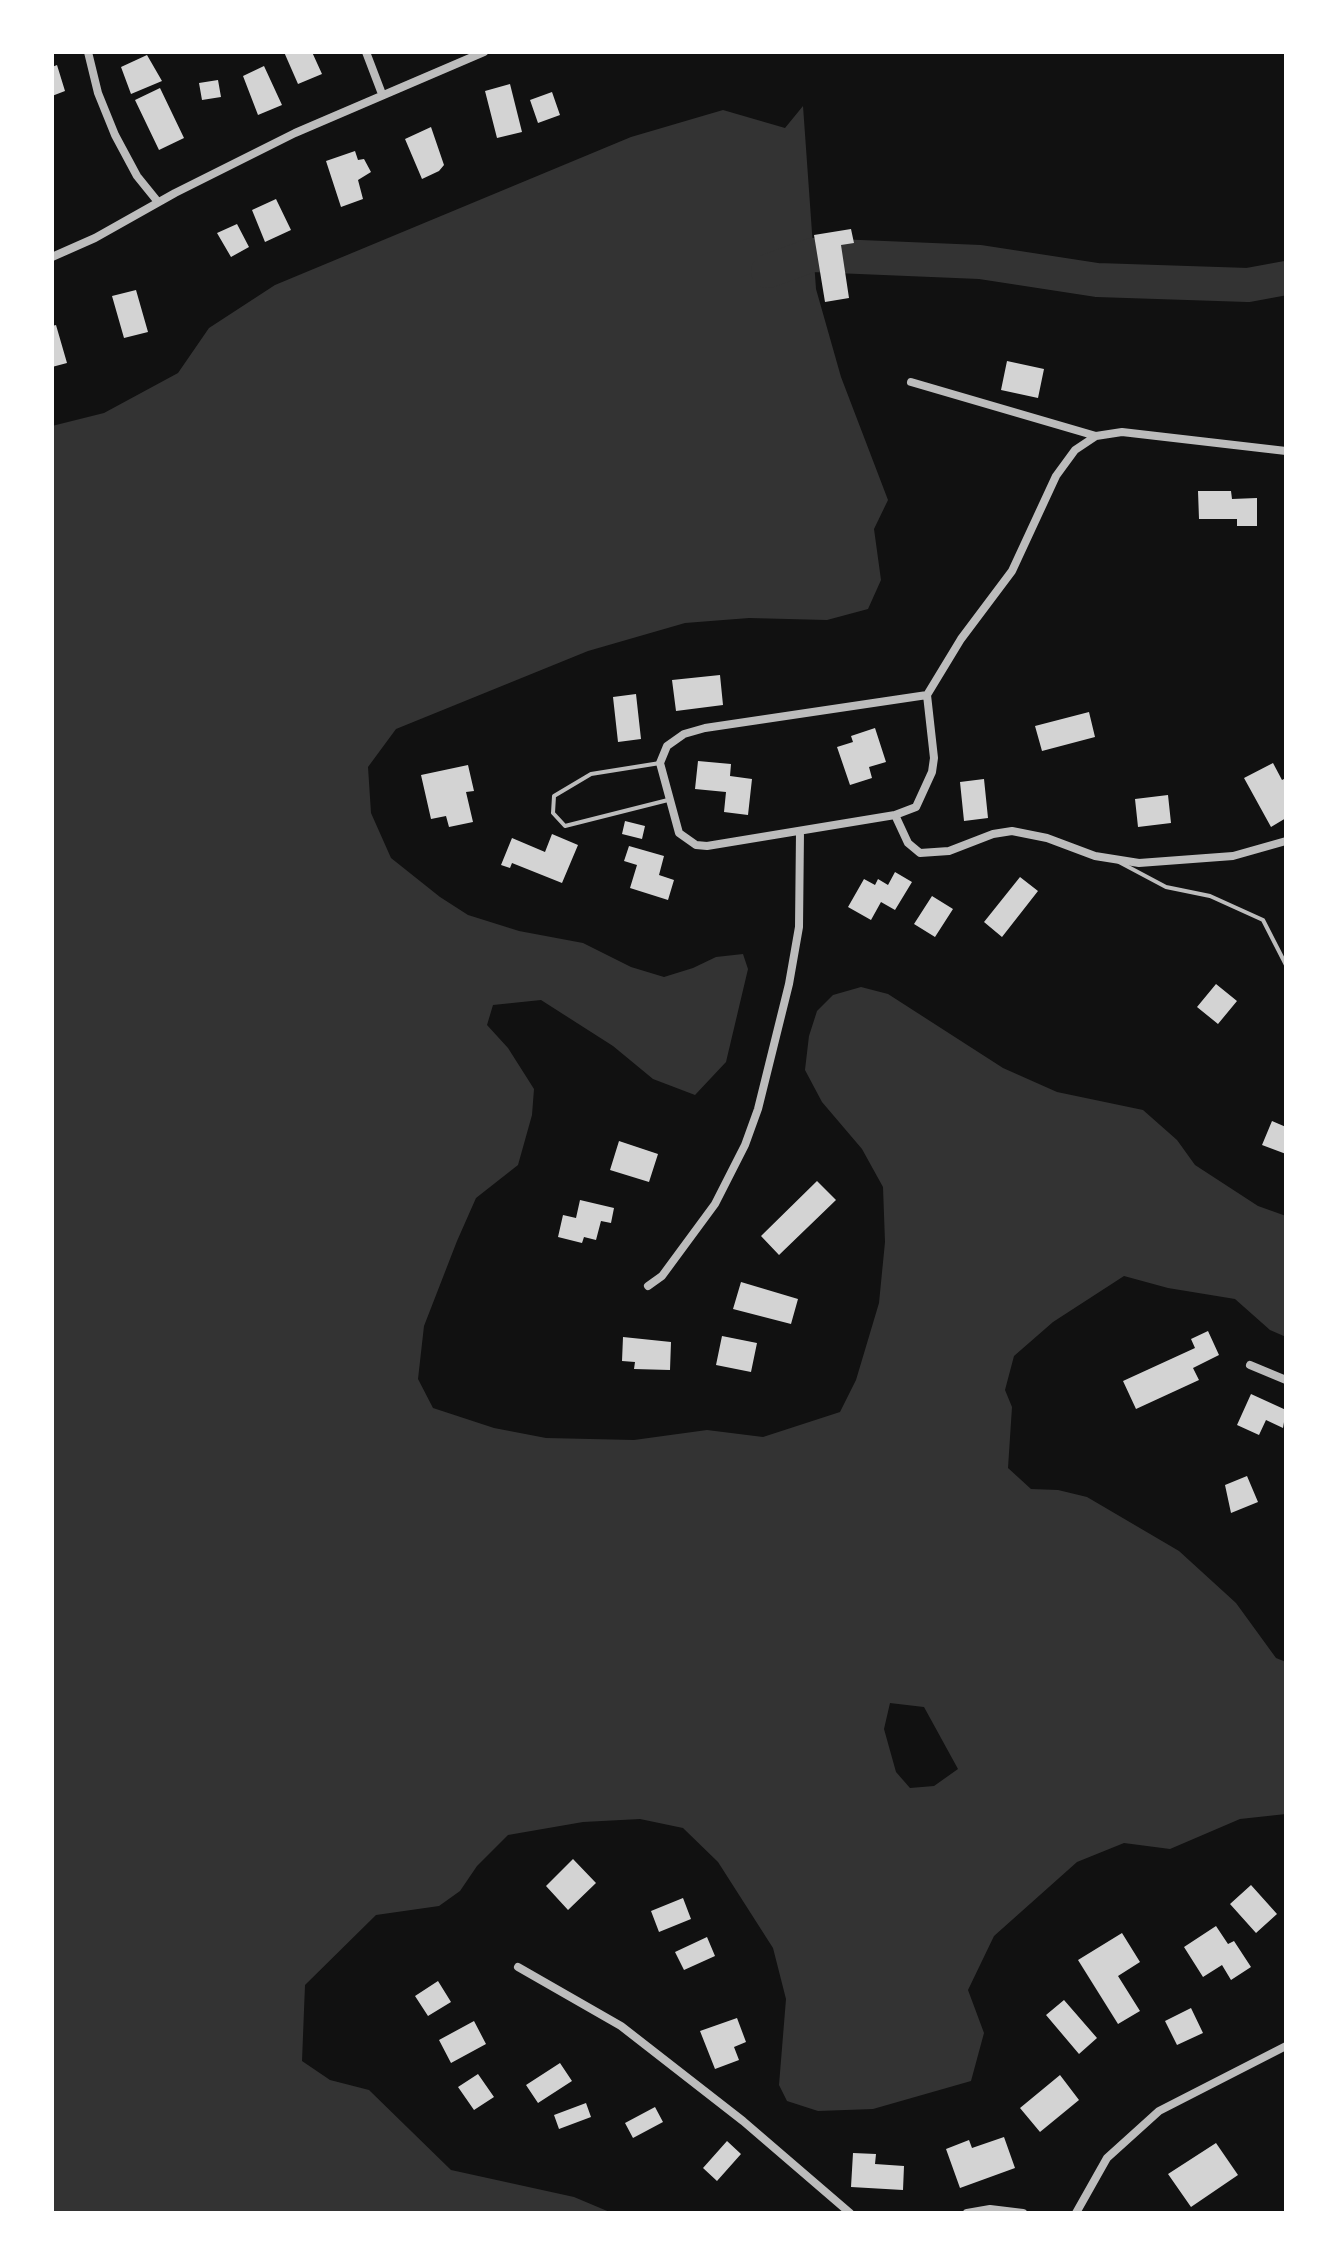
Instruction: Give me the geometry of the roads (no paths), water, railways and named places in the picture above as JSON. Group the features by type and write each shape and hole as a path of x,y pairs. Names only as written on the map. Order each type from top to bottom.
{"street":[{"path":"88,52 98,93 115,135 137,176 158,202"},
{"path":"366,52 382,94"},
{"path":"52,257 95,238 158,202 295,133 484,52"},
{"path":"911,382 1096,436"},
{"path":"927,695 705,728 675,739 661,755 660,763 679,833 696,845 800,832 895,815 916,807 932,772 934,758 927,695 961,639 1012,571 1056,476 1075,450 1096,436 1122,432 1149,434 1286,451"},
{"path":"895,815 908,843 920,853 949,851 993,834 1012,831 1030,832 1117,861 1206,860 1286,841"},
{"path":"648,1286 662,1276 715,1204 745,1145 758,1109 789,984 799,927 800,832"},
{"path":"1250,1365 1286,1380"},
{"path":"518,1967 621,2026 743,2121 850,2213"},
{"path":"1076,2213 1107,2158 1159,2111 1286,2046"},
{"path":"967,2213 990,2209 1023,2213"}],"lane":[{"path":"660,763 591,774 554,796 553,813 565,826 668,800"},
{"path":"1117,861 1166,887 1210,896 1263,920 1286,965"}],"waterway":[{"path":"768,271 812,255 980,262 1097,280 1248,285 1286,278"}]}
